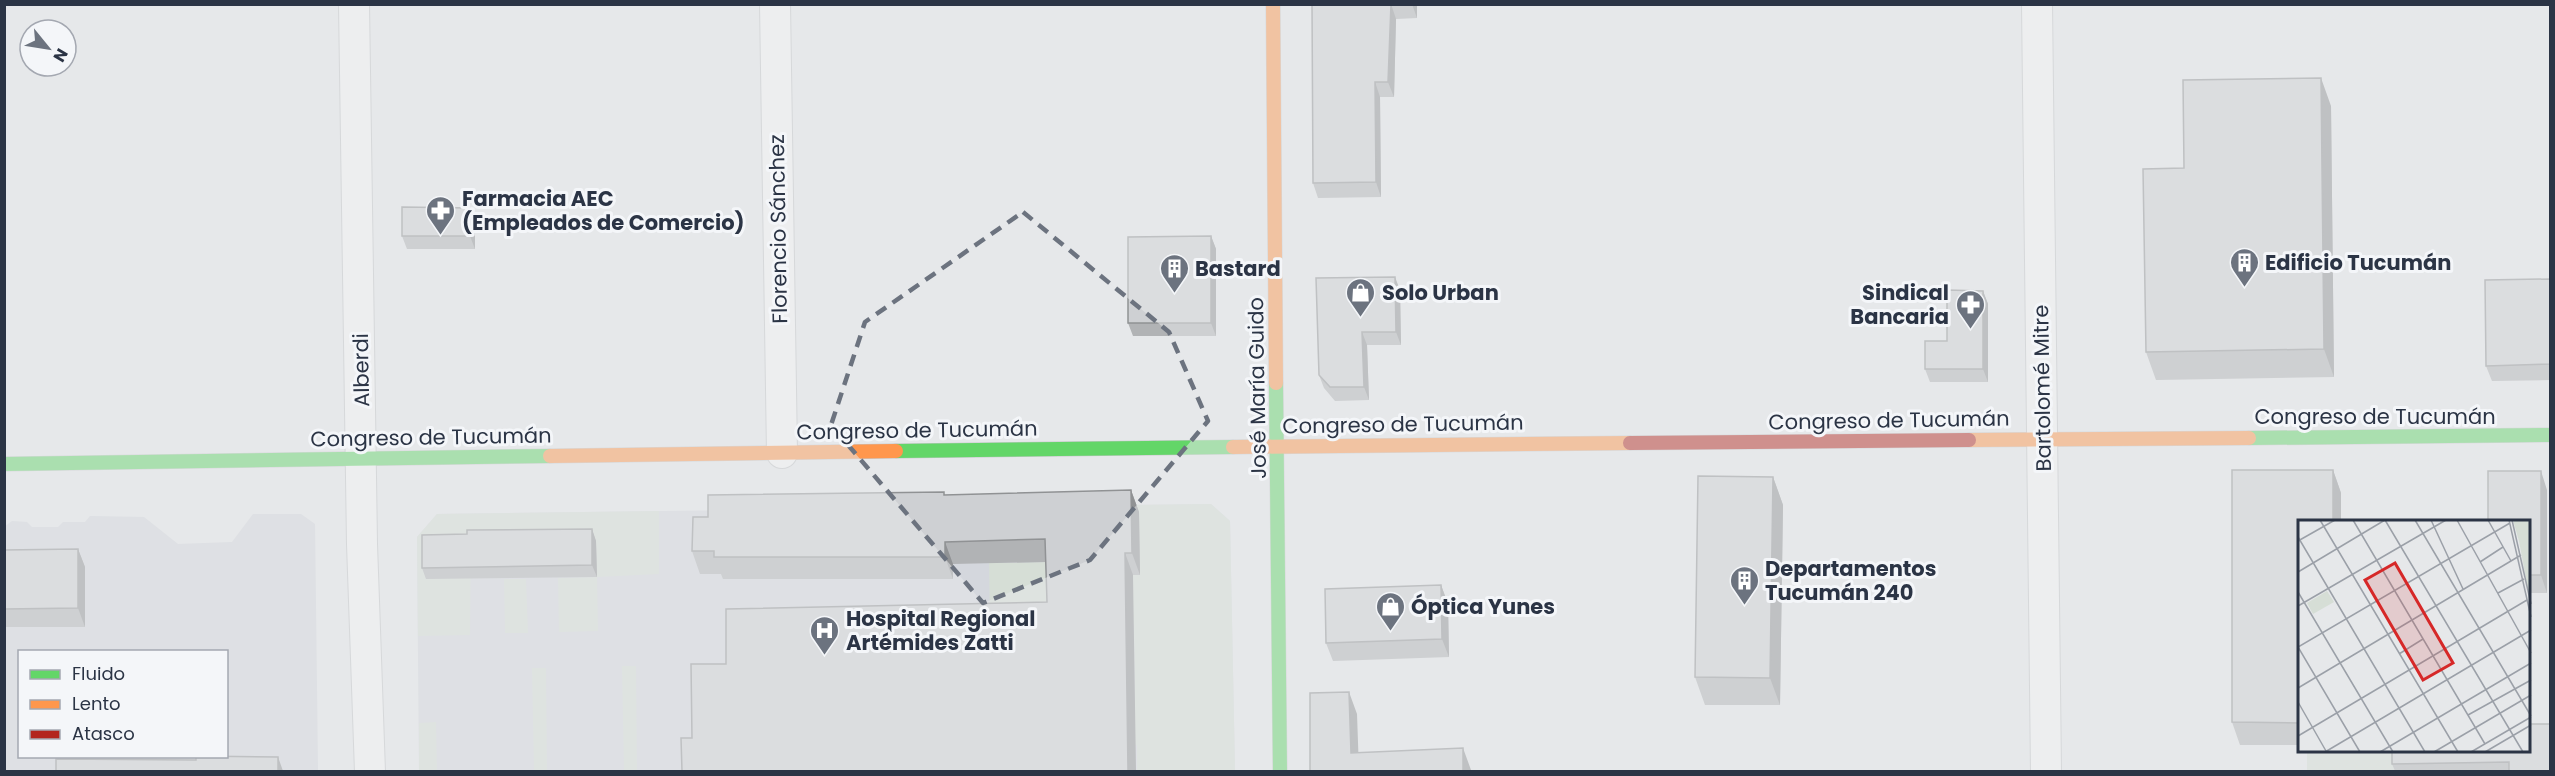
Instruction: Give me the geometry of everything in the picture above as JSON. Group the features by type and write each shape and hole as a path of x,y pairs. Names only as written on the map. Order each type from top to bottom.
{"street":[{"name":"Alberdi","path":"354,4 362,544 370,771"},
{"name":"Florencio Sánchez","path":"775,4 782,453"},
{"name":"José María Guido","path":"1273,4 1279,446 1280,771"},
{"name":"Bartolomé Mitre","path":"2037,4 2046,771"},
{"name":"Congreso de Tucumán","path":"4,464 1279,446 2550,435"}],"highlighted area":[{"path":"1023,212 1169,332 1208,421 1090,560 983,603 831,425 865,322"}],"shaded area":[{"name":"Hospital Regional Artémides Zatti","path":"1211,504 1230,521 1235,771 419,771 417,537 437,514"},
{"path":"1211,504 1230,521 1235,771 1137,771 1137,745 982,748 1135,713 1134,624 990,626 989,563 1053,562 1140,575 988,507"},
{"path":"659,511 659,574 597,577 471,543 470,635 418,636 417,537 437,514"},
{"path":"253,514 301,514 315,524 318,771 5,771 4,527 12,521 27,522 32,527 58,527 63,522 85,522 90,516 144,517 178,544 232,542"},
{"path":"597,577 598,631 559,632 558,578"},
{"path":"504,579 526,579 528,633 505,633"},
{"path":"622,666 636,666 637,771 624,771"},
{"path":"532,668 546,668 547,771 534,771"},
{"path":"436,722 437,771 419,771 419,723"},
{"path":"2307,752 2399,752 2399,771 2307,771"}],"building":[{"path":"1312,4 1391,4 1388,82 1375,82 1376,182 1313,183"},
{"name":"Edificio Tucumán","path":"2321,78 2324,349 2146,352 2143,169 2184,168 2183,80"},
{"path":"402,207 470,208 470,236 402,236"},
{"path":"1211,236 1211,323 1128,323 1128,237"},
{"path":"1395,277 1396,332 1362,332 1364,387 1330,387 1319,375 1316,278"},
{"path":"2550,279 2550,364 2486,366 2485,280"},
{"name":"Sindical Bancaria","path":"1947,290 1983,291 1983,369 1925,369 1925,341 1947,341"},
{"path":"2232,470 2333,470 2333,520 2298,520 2298,723 2232,722"},
{"path":"2488,471 2541,471 2541,575 2531,575 2531,520 2488,520"},
{"name":"Departamentos Tucumán 240","path":"1698,476 1773,477 1770,678 1695,677"},
{"path":"1131,490 1132,553 1125,553 1128,771 682,771 681,738 692,738 691,664 726,664 726,609 1047,602 1045,539 945,542 945,557 714,557 714,551 692,551 693,517 708,517 708,495 944,492 944,495"},
{"path":"592,529 592,565 422,568 422,535 467,534 467,530"},
{"path":"78,549 78,608 4,609 4,550"},
{"name":"Óptica Yunes","path":"1441,585 1442,639 1326,643 1325,589"},
{"path":"1349,692 1351,753 1463,748 1463,771 1310,771 1310,693"},
{"path":"2531,724 2550,724 2550,771 2509,771 2509,762 2392,764 2392,752 2531,752"},
{"path":"228,756 278,757 278,771 56,771 56,759 196,760 196,758"}],"traffic: fast":[{"path":"1276,383 1280,772"},
{"path":"2249,438 2550,435"},
{"path":"896,451 1233,447"},
{"path":"4,464 550,456"}],"traffic: slow":[{"path":"1273,4 1276,383"},
{"path":"1969,440 2249,438"},
{"path":"1233,447 1630,443"},
{"path":"550,456 896,451"}],"traffic: jam":[{"path":"1630,443 1969,440"}],"place":[{"name":"Farmacia AEC (Empleados de Comercio)","path":"441,236"},
{"name":"Edificio Tucumán","path":"2244,288"},
{"name":"Bastard","path":"1174,294"},
{"name":"Solo Urban","path":"1361,318"},
{"name":"Sindical Bancaria","path":"1970,330"},
{"name":"Departamentos Tucumán 240","path":"1744,606"},
{"name":"Óptica Yunes","path":"1390,632"},
{"name":"Hospital Regional Artémides Zatti","path":"825,656"}]}
